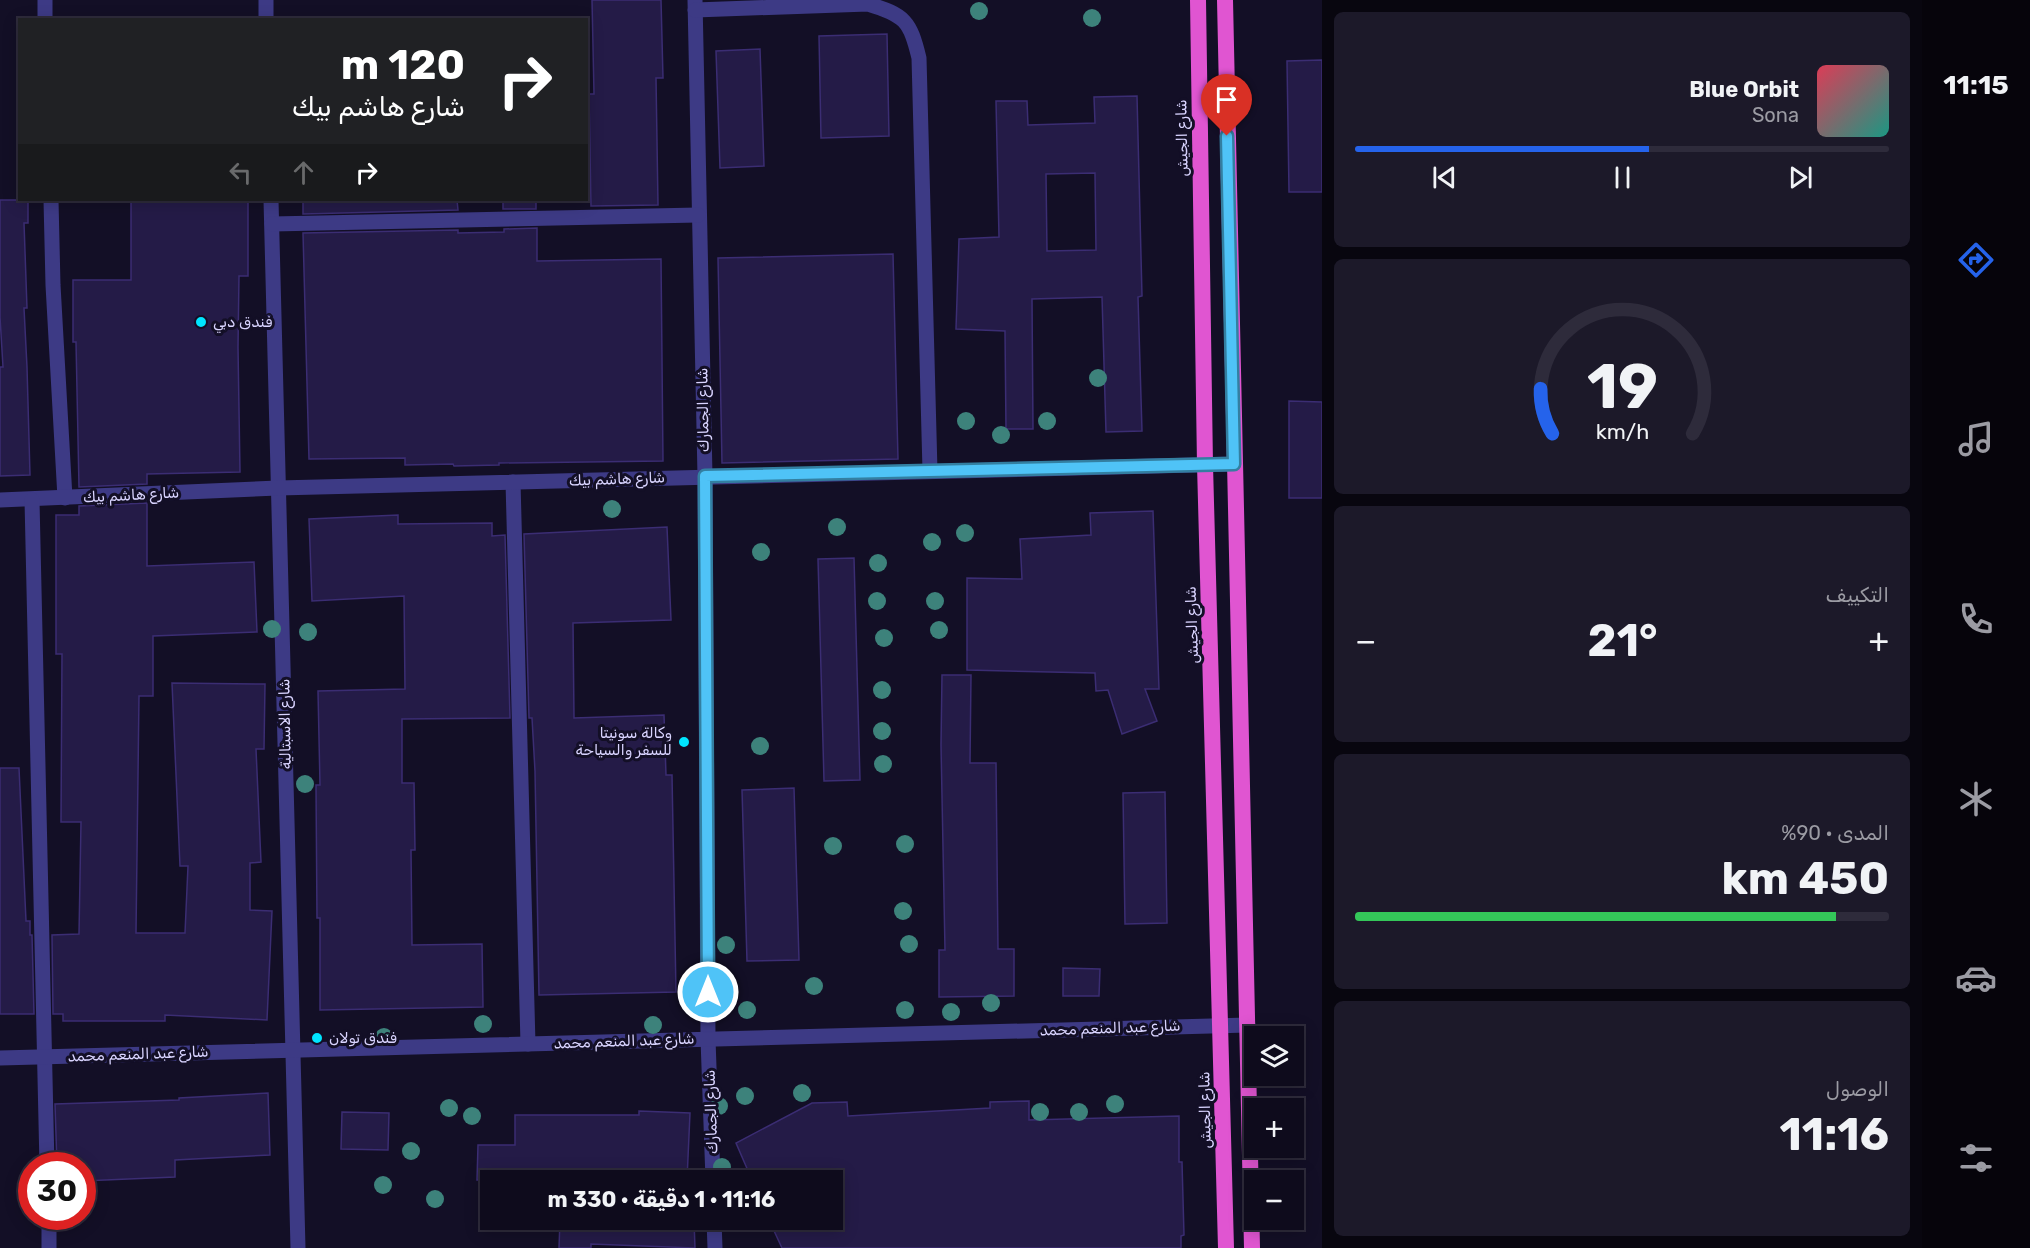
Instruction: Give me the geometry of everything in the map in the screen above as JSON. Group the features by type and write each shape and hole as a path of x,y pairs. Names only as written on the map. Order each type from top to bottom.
{"highway":[{"name":"شارع الجيش","path":"1198,0 1205,465 1226,1248"},
{"path":"1225,0 1252,1248"},
{"path":"1203,364 1232,363"}],"street":[{"path":"45,0 45,18"},
{"path":"266,0 266,18"},
{"path":"695,5 868,4 894,12 912,31 919,58 930,471"},
{"name":"شارع الجمارك","path":"695,5 705,476 708,1039 713,1170"},
{"path":"51,201 65,498"},
{"name":"شارع الاسبتالية","path":"271,201 298,1248"},
{"path":"272,224 698,215"},
{"name":"شارع هاشم بيك","path":"0,500 278,488 1234,464"},
{"path":"513,482 528,1044"},
{"path":"32,500 47,1152"},
{"name":"شارع عبد المنعم محمد","path":"0,1058 1248,1025"},
{"path":"49,1230 49,1248"},
{"path":"714,1230 715,1248"}],"building":[{"path":"592,0 661,0 663,78 656,78 658,205 591,206 589,94 594,94"},
{"path":"887,34 889,136 821,138 819,36"},
{"path":"760,49 764,166 720,168 716,51"},
{"path":"1322,60 1322,192 1289,192 1287,61"},
{"path":"1137,96 1142,296 1138,297 1142,431 1106,432 1102,297 1032,299 1033,429 1006,429 1005,331 956,329 959,239 999,237 996,101 1027,101 1028,125 1095,123 1094,97","holes":["1095,173 1096,250 1047,251 1046,174"]},
{"path":"0,200 28,201 28,223 24,223 27,308 24,308 30,475 0,476 0,367 3,367 0,317"},
{"path":"131,201 248,201 248,276 239,276 240,472 147,474 147,484 79,487 73,280 131,280"},
{"path":"303,201 457,201 458,210 303,214"},
{"path":"503,201 536,201 536,209 503,209"},
{"path":"537,228 537,261 661,259 663,461 499,463 499,465 454,466 453,464 405,465 405,458 309,459 303,233 458,230 458,233 504,232 504,229"},
{"path":"893,254 898,459 722,463 718,258"},
{"path":"1289,401 1322,402 1322,498 1289,498"},
{"path":"147,503 147,566 254,562 257,632 153,636 153,696 139,696 136,933 185,933 188,866 180,866 172,683 265,684 264,749 256,749 261,862 250,863 250,910 272,911 267,1020 165,1015 165,1021 63,1021 63,1014 53,1014 52,935 79,934 81,822 61,822 62,654 56,654 56,515 79,515 79,506"},
{"path":"1153,511 1159,689 1145,689 1157,721 1122,734 1108,690 1096,691 1095,673 967,670 967,578 1022,579 1020,539 1091,535 1090,513"},
{"path":"398,515 398,524 492,523 492,536 505,535 510,718 402,719 402,783 414,783 415,850 411,850 412,945 482,944 483,1007 320,1010 316,785 320,785 318,691 405,689 404,596 312,601 309,519"},
{"path":"667,527 671,620 573,623 574,718 664,715 666,775 672,775 676,992 539,995 535,771 532,718 529,718 524,534"},
{"path":"854,558 860,780 824,781 818,559"},
{"path":"942,675 971,675 970,763 996,763 998,949 1014,949 1014,996 939,997 939,950 945,950"},
{"path":"0,768 19,768 26,921 30,921 30,935 32,935 34,1014 0,1014"},
{"path":"794,788 799,960 747,961 742,790"},
{"path":"1165,792 1167,923 1125,924 1123,793"},
{"path":"1063,968 1100,969 1099,996 1063,996"},
{"path":"268,1093 270,1155 175,1160 175,1177 96,1180 96,1152 57,1152 55,1104 179,1100 179,1098"},
{"path":"1029,1101 1029,1120 1179,1116 1179,1162 1182,1162 1184,1235 1181,1236 1181,1248 782,1248 774,1230 843,1230 843,1170 748,1170 736,1143 812,1103 847,1102 848,1116 990,1108 990,1102"},
{"path":"639,1111 690,1113 687,1170 480,1170 480,1180 477,1180 478,1145 515,1145 515,1115 639,1115"},
{"path":"342,1112 389,1113 388,1150 341,1149"},
{"path":"560,1230 694,1230 695,1248 591,1244 591,1248 559,1248"}],"place":[{"name":"فندق دبي","path":"201,322"},
{"name":"وكالة سونيتا للسفر والسياحة","path":"684,742"},
{"name":"فندق تولان","path":"317,1038"}],"route":[{"path":"708,992 705,476 1234,464 1227,136"}]}
